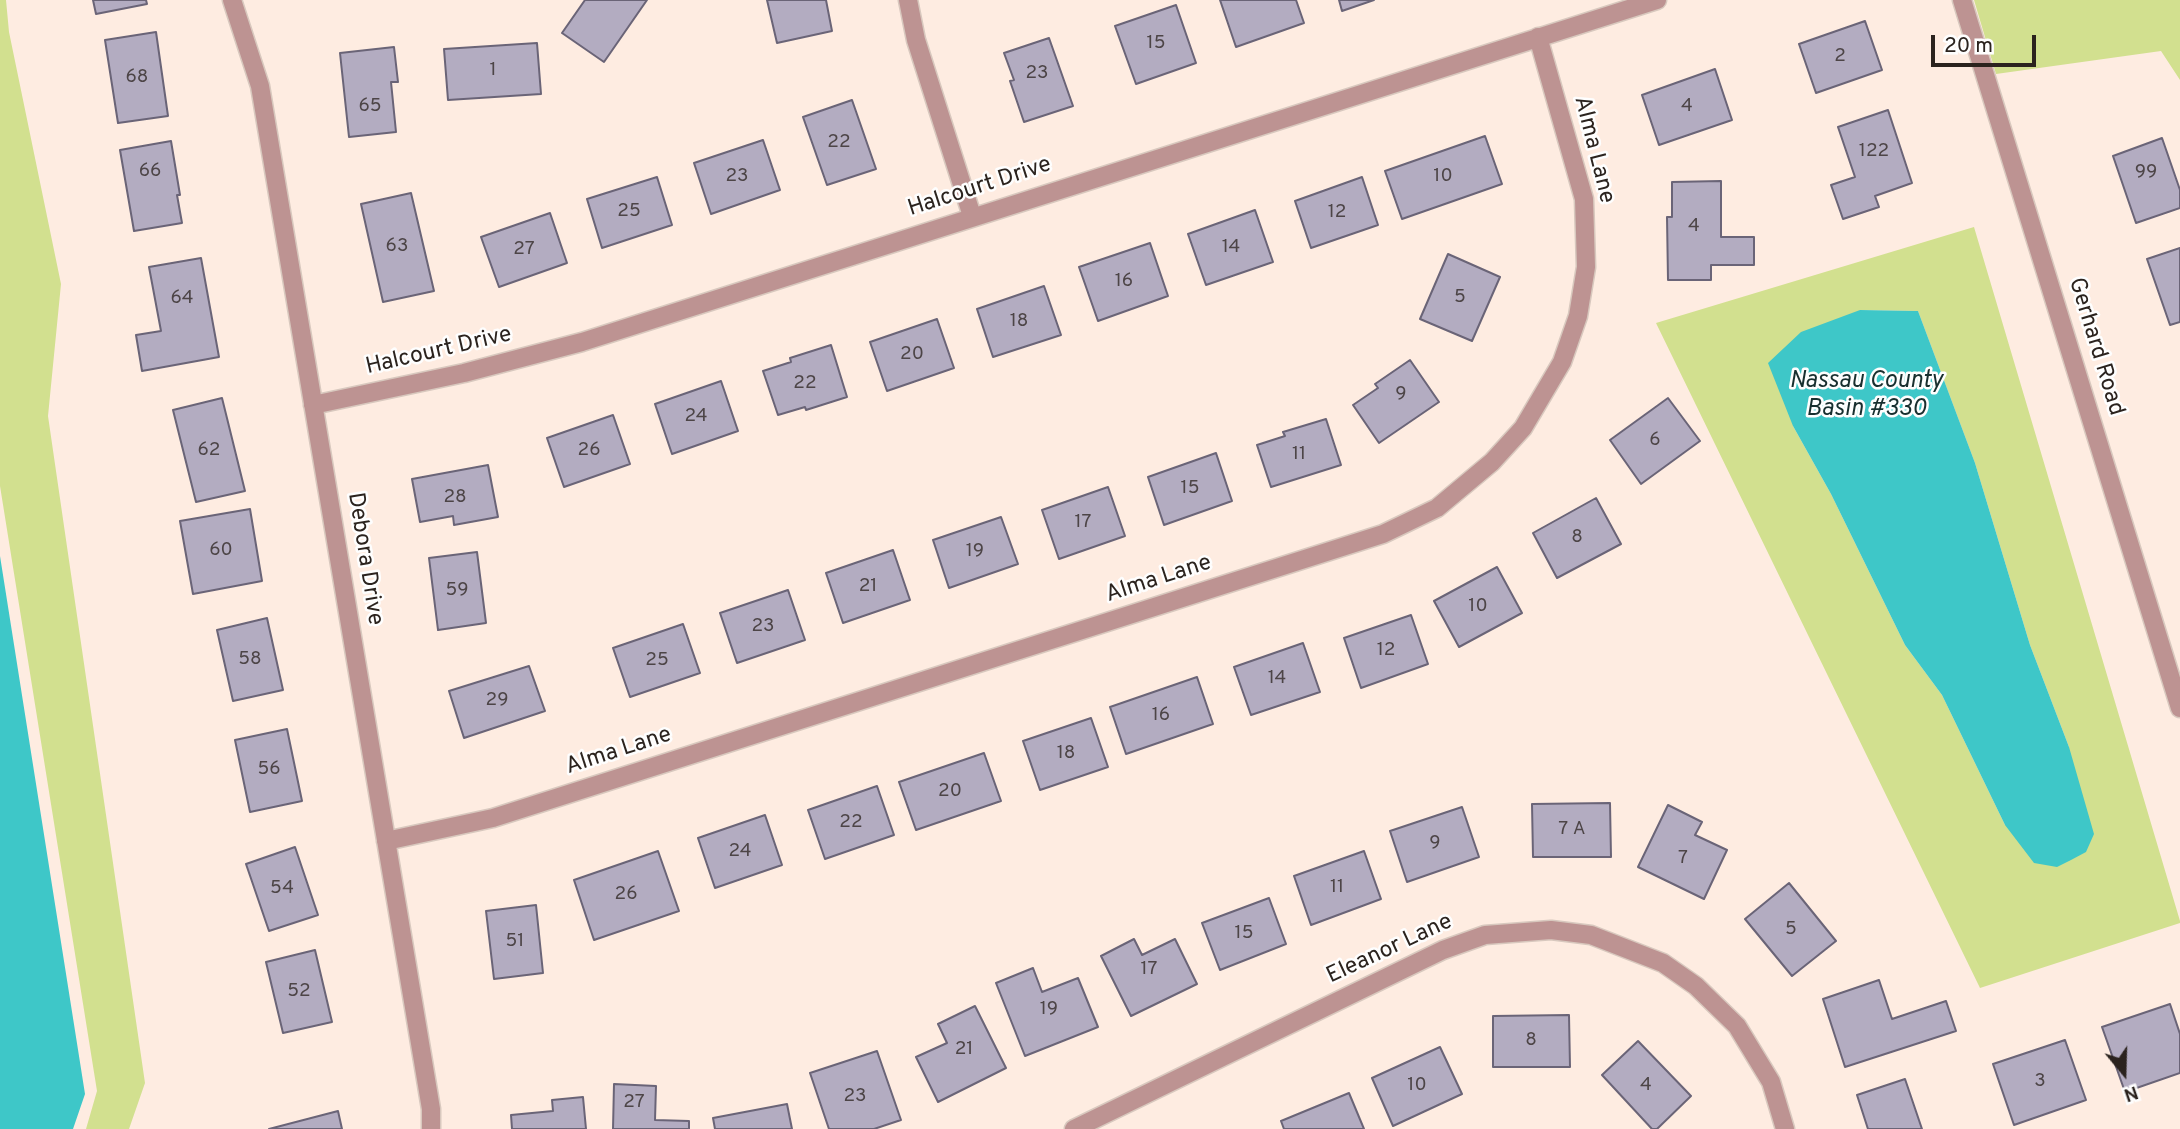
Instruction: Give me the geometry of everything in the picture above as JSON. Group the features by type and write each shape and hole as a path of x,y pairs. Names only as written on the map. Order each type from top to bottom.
{"street":[{"path":"908,0 916,40 972,216"},
{"name":"Halcourt Drive","path":"313,405 464,373 582,342 1657,0"},
{"name":"Gerhard Road","path":"1962,0 2180,709"},
{"name":"Debora Drive","path":"236,1 260,86 431,1109 431,1129"},
{"name":"Alma Lane","path":"386,841 507,814 1383,534 1437,508 1492,462 1523,428 1562,362 1578,316 1586,267 1584,200 1538,37"},
{"name":"Eleanor Lane","path":"1074,1129 1443,950 1485,935 1551,930 1591,935 1663,963 1696,986 1737,1026 1771,1082 1785,1129"}],"green space":[{"path":"0,0 6,0 9,32 61,284 48,416 145,1083 129,1129 86,1129 97,1091 0,486"},
{"path":"1974,0 2180,0 2180,80 2161,51 1996,74"},
{"path":"1974,227 2180,923 1980,988 1656,323","holes":["1860,310 1918,311 1975,463 2030,645 2069,747 2005,825 1942,695 1905,645 1831,494 1793,426"]}],"water":[{"name":"Nassau County Basin #330","path":"1860,310 1918,311 1975,463 2030,645 2069,747 2094,834 2086,852 2057,867 2034,863 2005,825 1942,695 1905,645 1831,494 1793,426 1768,363 1801,332"},
{"path":"0,556 85,1094 73,1129 0,1129"}],"building":[{"path":"93,0 146,0 147,4 96,14"},
{"path":"585,0 647,0 604,62 562,33"},
{"path":"767,0 826,0 832,31 777,43"},
{"path":"1220,0 1296,0 1304,23 1236,47"},
{"path":"1339,0 1374,0 1342,11"},
{"path":"1176,5 1196,63 1136,84 1115,26"},
{"path":"1865,21 1882,70 1816,93 1799,44"},
{"path":"156,32 168,116 118,123 105,40"},
{"path":"1049,38 1073,106 1024,122 1004,53"},
{"path":"537,43 541,94 448,100 444,49"},
{"path":"394,47 398,82 391,82 396,132 349,137 340,53"},
{"path":"1715,69 1732,120 1659,145 1642,95"},
{"path":"852,100 876,169 827,185 803,117"},
{"path":"1888,110 1912,183 1875,196 1879,207 1843,219 1831,185 1855,177 1838,127"},
{"path":"1485,136 1502,184 1402,219 1385,171"},
{"path":"2162,138 2180,190 2180,208 2136,223 2113,156"},
{"path":"763,140 780,190 711,214 694,163"},
{"path":"171,141 182,223 134,231 120,150"},
{"path":"657,177 672,225 602,248 587,199"},
{"path":"1362,177 1378,225 1311,248 1295,201"},
{"path":"1721,181 1721,237 1754,237 1754,265 1711,265 1711,280 1668,280 1667,217 1672,217 1672,182"},
{"path":"411,193 434,291 383,302 361,204"},
{"path":"1255,210 1273,262 1206,285 1188,234"},
{"path":"550,213 567,263 499,287 481,237"},
{"path":"1150,243 1168,296 1098,321 1079,267"},
{"path":"2180,248 2180,322 2170,325 2147,259"},
{"path":"1448,254 1500,277 1472,341 1420,319"},
{"path":"201,258 219,357 142,371 136,335 161,331 149,267"},
{"path":"1044,286 1061,335 993,357 977,309"},
{"path":"937,319 954,368 887,391 870,342"},
{"path":"831,345 847,397 806,410 805,407 778,415 763,371 791,362 790,358"},
{"path":"1410,360 1439,402 1379,443 1353,405 1378,388 1375,384"},
{"path":"721,381 738,431 672,454 655,404"},
{"path":"222,398 245,491 196,502 173,410"},
{"path":"1668,398 1700,441 1641,484 1610,440"},
{"path":"613,415 630,464 564,487 547,438"},
{"path":"1326,419 1341,465 1271,487 1257,445 1285,436 1283,432"},
{"path":"1216,453 1232,501 1164,525 1148,477"},
{"path":"488,465 498,517 454,525 453,516 420,522 412,479"},
{"path":"1108,487 1125,536 1059,559 1042,510"},
{"path":"1596,498 1621,544 1557,578 1533,533"},
{"path":"250,509 262,581 193,594 180,521"},
{"path":"1001,517 1018,564 949,588 933,540"},
{"path":"893,550 910,600 843,623 826,573"},
{"path":"477,552 486,623 438,630 429,558"},
{"path":"1497,567 1522,613 1459,647 1434,601"},
{"path":"788,590 805,640 737,663 720,613"},
{"path":"1411,615 1428,664 1361,688 1344,638"},
{"path":"267,618 283,690 233,701 217,630"},
{"path":"683,624 700,673 630,697 613,648"},
{"path":"1303,643 1320,692 1251,715 1234,667"},
{"path":"529,666 545,711 464,738 449,691"},
{"path":"1197,677 1213,724 1126,754 1110,707"},
{"path":"1091,718 1108,767 1040,790 1023,741"},
{"path":"287,729 302,801 250,812 235,740"},
{"path":"984,753 1001,801 916,830 899,782"},
{"path":"877,786 894,835 825,859 808,810"},
{"path":"1610,803 1611,857 1533,857 1532,804"},
{"path":"1668,805 1702,822 1695,835 1727,850 1704,899 1638,867"},
{"path":"1462,807 1479,857 1407,882 1390,831"},
{"path":"765,815 782,865 715,888 698,838"},
{"path":"295,847 318,915 269,931 246,864"},
{"path":"658,851 679,911 594,940 574,880"},
{"path":"1364,851 1381,899 1311,925 1294,876"},
{"path":"1789,883 1836,941 1792,976 1745,919"},
{"path":"1269,898 1286,944 1220,970 1202,923"},
{"path":"536,905 543,973 494,979 486,911"},
{"path":"1134,939 1142,955 1175,939 1197,984 1131,1016 1101,956"},
{"path":"315,950 332,1022 283,1033 266,962"},
{"path":"1033,968 1042,992 1078,978 1098,1027 1025,1056 996,983"},
{"path":"1879,980 1892,1019 1946,1001 1956,1031 1845,1067 1823,999"},
{"path":"2170,1004 2180,1034 2180,1073 2125,1092 2102,1027"},
{"path":"975,1006 1006,1068 938,1102 916,1057 947,1043 938,1024"},
{"path":"1569,1015 1570,1067 1493,1067 1493,1016"},
{"path":"2065,1040 2086,1100 2014,1125 1993,1064"},
{"path":"1638,1041 1691,1096 1657,1129 1652,1129 1602,1075"},
{"path":"1440,1047 1462,1094 1393,1126 1372,1078"},
{"path":"877,1051 901,1120 874,1129 829,1129 810,1073"},
{"path":"1905,1079 1922,1129 1868,1129 1857,1095"},
{"path":"614,1084 656,1086 655,1120 689,1121 689,1129 613,1129"},
{"path":"1349,1093 1364,1129 1284,1129 1281,1121"},
{"path":"583,1097 586,1129 512,1129 511,1115 553,1111 552,1100"},
{"path":"787,1104 792,1129 715,1129 713,1118"},
{"path":"338,1111 342,1129 269,1129"}]}
